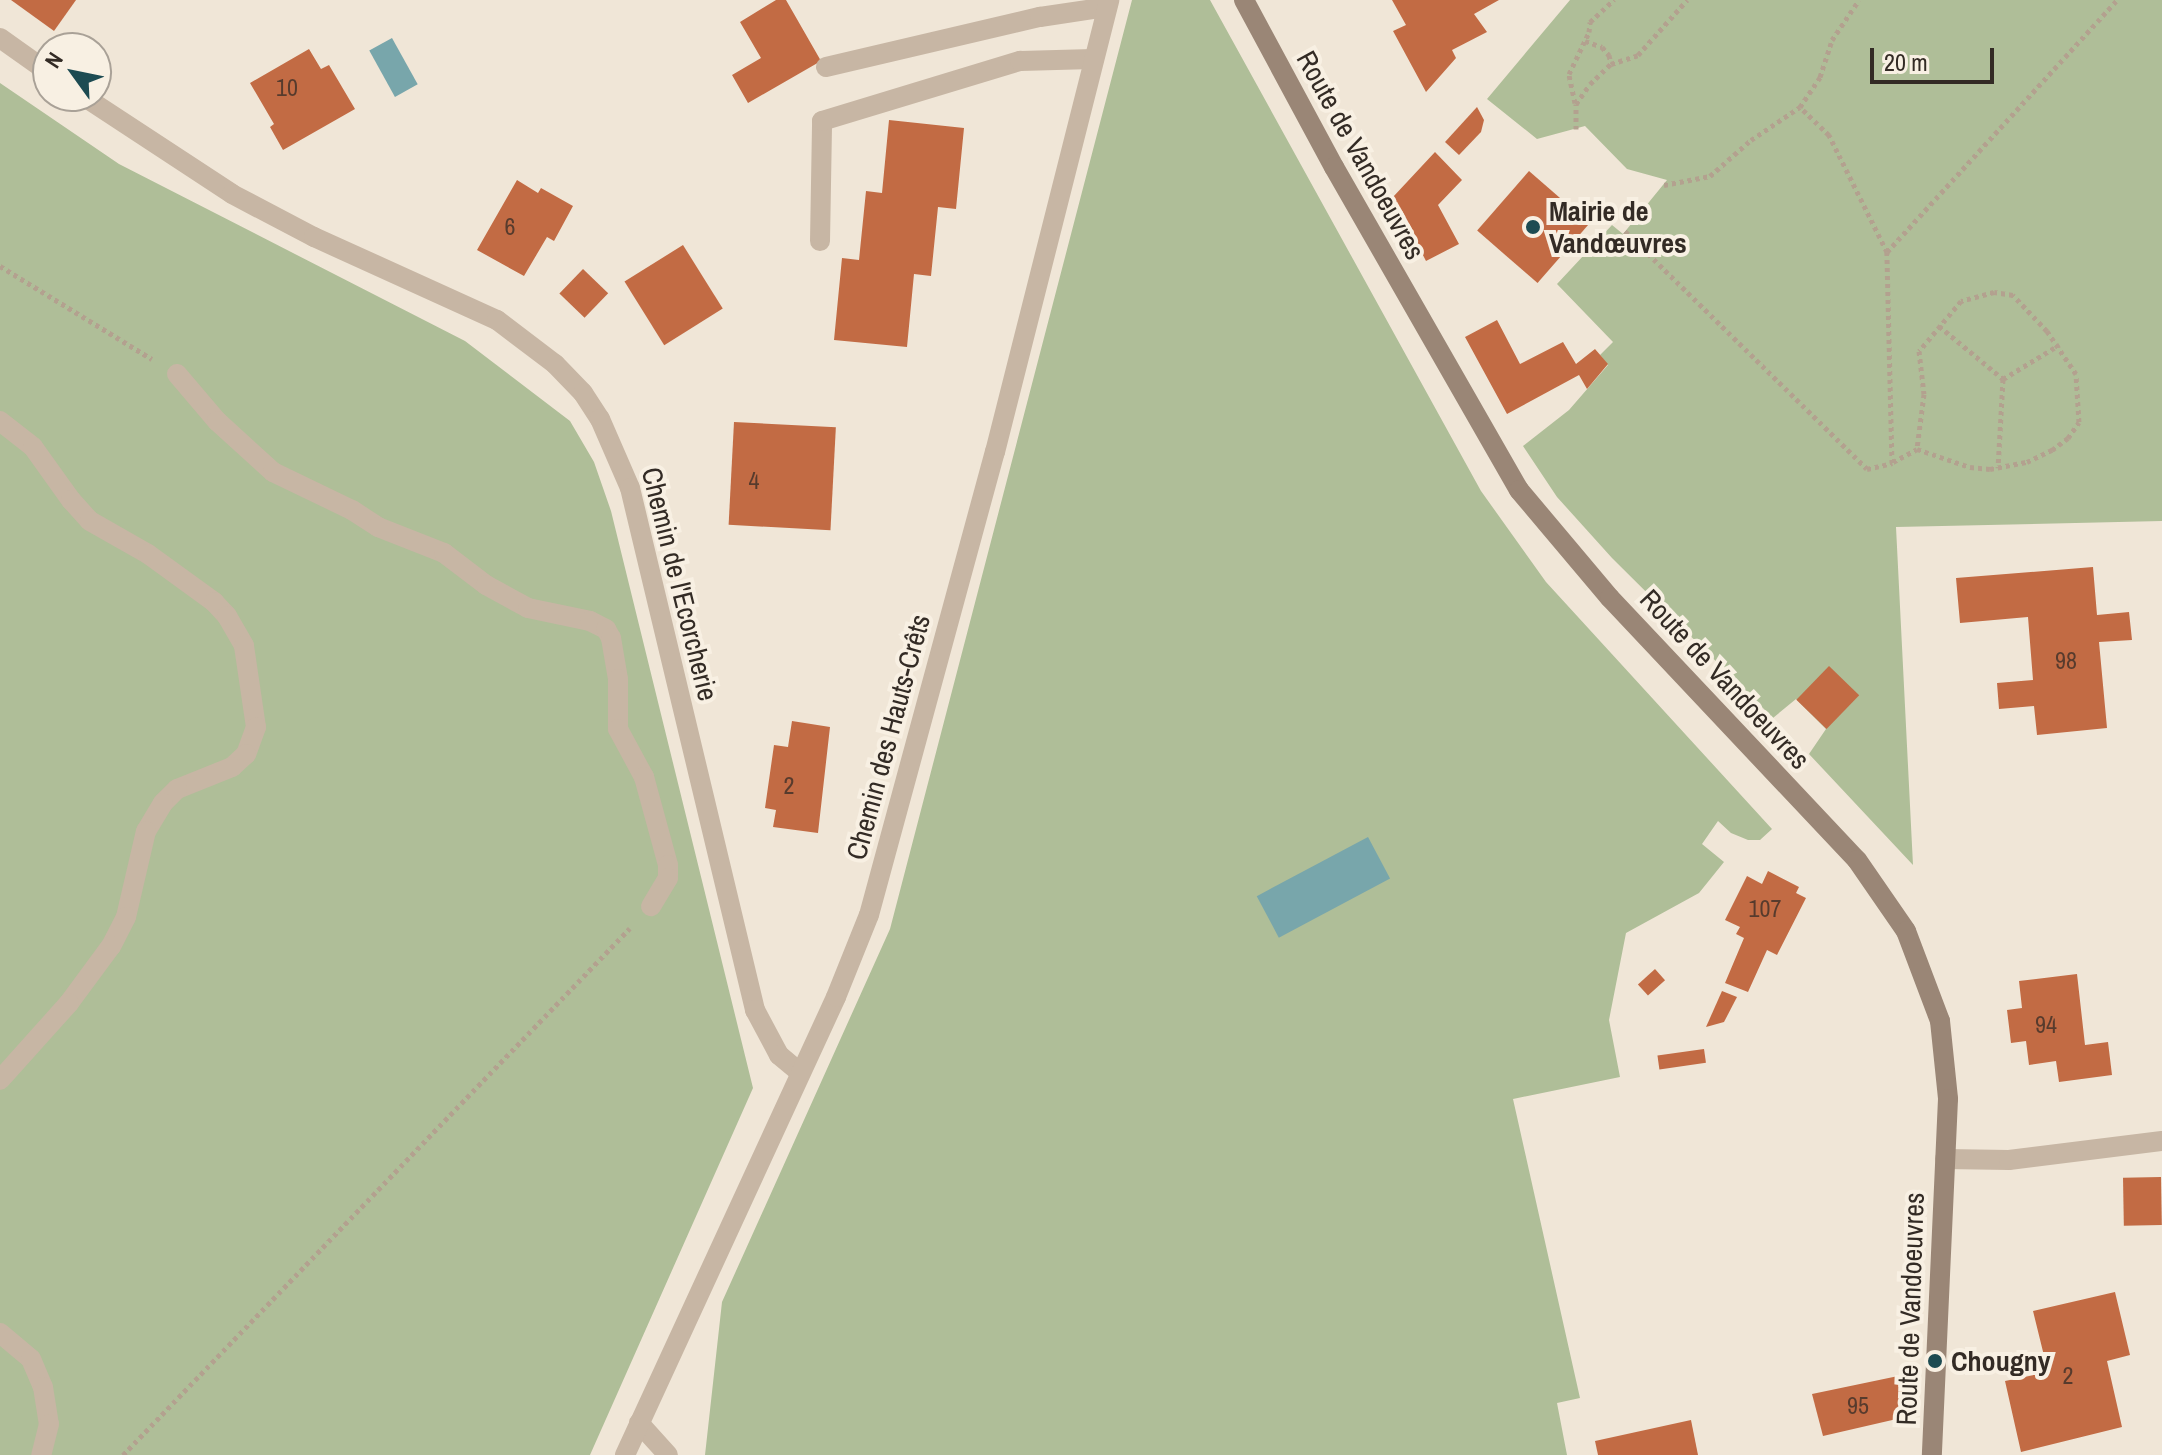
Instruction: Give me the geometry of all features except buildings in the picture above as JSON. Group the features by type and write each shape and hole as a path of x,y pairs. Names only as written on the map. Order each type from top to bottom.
{"main road":[{"name":"Route de Vandoeuvres","path":"1244,0 1334,167 1519,490 1592,579 1857,860 1906,931 1940,1021 1948,1099 1932,1455"}],"street":[{"path":"826,67 1108,4"},
{"name":"Chemin des Hauts-Crêts","path":"625,1455 836,997 869,915 995,452 1108,4"},
{"path":"0,38 32,61"},
{"path":"820,241 822,121 1020,61 1093,59"},
{"name":"Chemin de l'Ecorcherie","path":"107,112 232,194 314,237 497,320 555,364 583,393 600,419 630,488 755,1010 779,1055 799,1072"},
{"path":"177,374 237,442 273,472 352,510 378,527 444,553 486,585 528,608 590,621 606,629 611,638 618,679 618,729 644,777 668,865 668,878 651,906"},
{"path":"0,421 33,447 80,512 148,554 214,602 227,616 244,646 256,727 246,754 232,767 177,789 163,803 146,831 126,917 111,946 69,1003 0,1080"},
{"path":"1945,1159 2009,1160 2162,1141"},
{"path":"0,1333 31,1359 43,1387 49,1424 41,1455"},
{"path":"639,1423 668,1455"}],"path":[{"path":"1576,129 1576,104 1569,74 1590,22 1614,0"},
{"path":"1576,104 1611,64 1638,55 1687,0"},
{"path":"1664,185 1710,176 1751,140 1800,107 1820,77 1832,40 1859,0"},
{"path":"1887,252 2117,0"},
{"path":"1584,41 1602,47 1609,55 1611,64"},
{"path":"1800,107 1829,135 1887,252 1892,463"},
{"path":"1625,231 1867,469 1892,463 1917,449 1970,467 1998,468 2027,462 2052,450 2079,422 2076,374 2059,345 2020,301 2004,292 1971,295 1953,307 1919,351 1924,394 1917,449"},
{"path":"0,266 177,374"},
{"path":"1939,326 2003,379"},
{"path":"2003,379 2059,345"},
{"path":"1998,468 2003,379"},
{"path":"123,1455 651,906"}],"green space":[{"path":"1132,0 1210,0 1481,491 1546,582 1772,829 1760,840 1748,840 1731,833 1718,821 1702,844 1724,862 1699,893 1626,933 1609,1020 1620,1077 1513,1099 1580,1398 1557,1403 1567,1455 705,1455 722,1302 890,929"},
{"path":"1570,0 2162,0 2162,521 1896,527 1913,865 1809,754 1826,729 1796,699 1773,718 1612,558 1557,497 1523,446 1569,410 1608,365 1600,355 1613,342 1557,284 1612,225 1623,234 1667,180 1627,169 1585,126 1537,139 1487,99"},
{"path":"0,83 32,105 32,112 43,112 119,164 465,341 570,421 594,462 611,511 753,1088 590,1455 0,1455"}],"water":[{"path":"392,38 418,84 395,97 369,51"},
{"path":"1368,837 1390,878 1279,938 1257,896"}],"place":[{"name":"Mairie de Vandœuvres","path":"1533,227"},
{"name":"Chougny","path":"1935,1361"}]}
